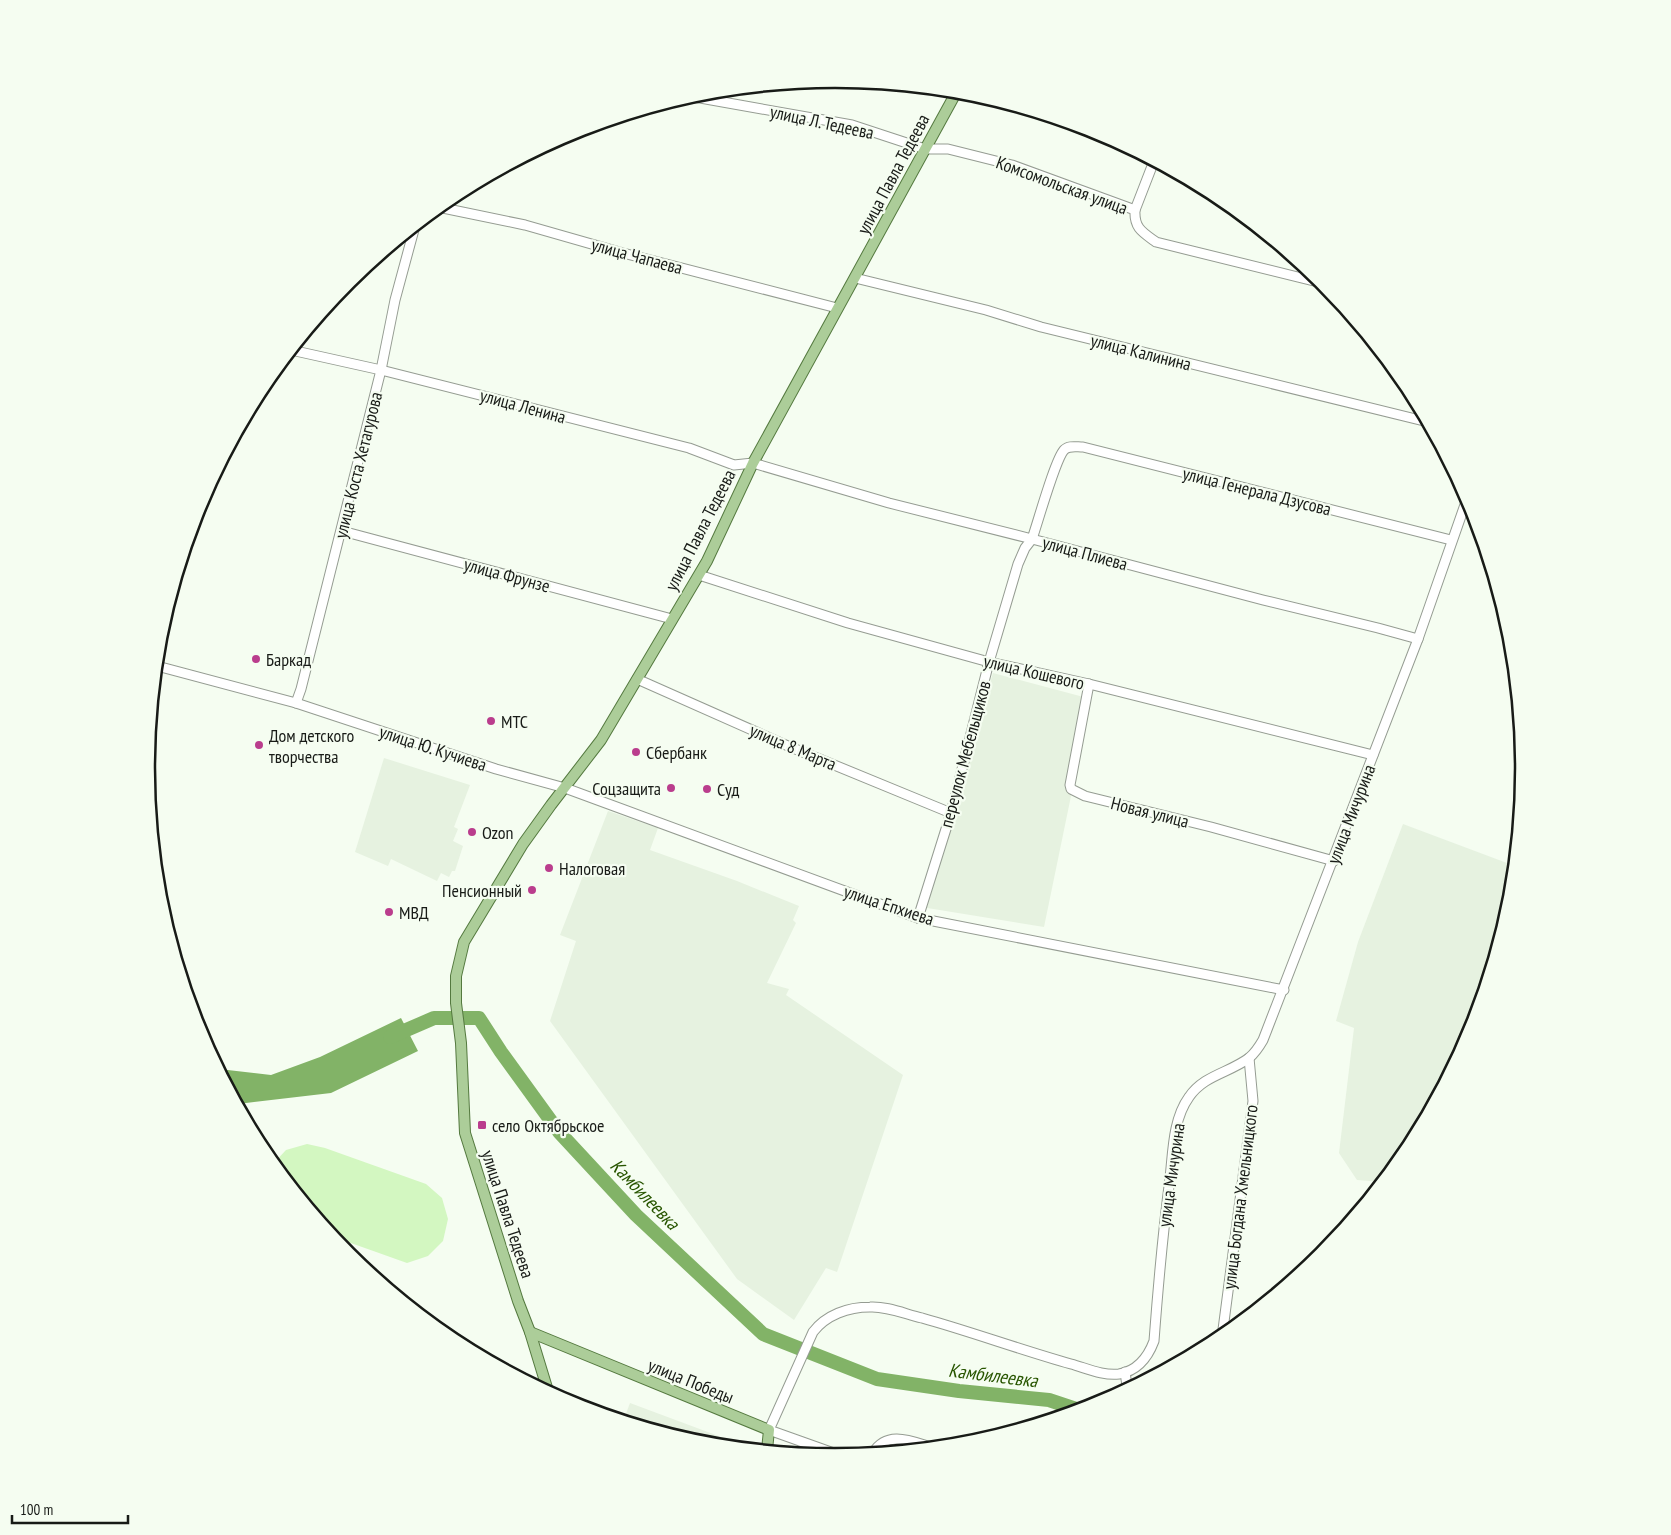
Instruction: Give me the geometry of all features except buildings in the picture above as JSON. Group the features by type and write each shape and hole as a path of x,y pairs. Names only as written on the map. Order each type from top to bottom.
{"main road":[{"name":"улица Павла Тедеева","path":"545,1382 465,1133 461,1043 456,1003 456,976 464,942 523,844 602,740 636,678 707,562 753,463 953,98"},
{"name":"улица Победы","path":"530,1332 769,1430"},
{"path":"768,1444 769,1430"}],"street":[{"name":"улица Л. Тедеева","path":"710,100 852,125 925,148"},
{"name":"Комсомольская улица","path":"925,148 948,149 1012,165 1135,210 1135,220 1142,232 1156,242 1308,280"},
{"path":"1135,210 1152,166"},
{"name":"улица Чапаева","path":"448,209 525,226 837,308"},
{"name":"улица Коста Хетагурова","path":"296,703 342,531 382,370 395,300 412,236"},
{"name":"улица Калинина","path":"855,278 1419,420"},
{"name":"улица Ленина","path":"298,352 382,370 689,448 734,465 753,463"},
{"name":"улица Генерала Дзусова","path":"1064,451 1070,447 1083,447 1452,540"},
{"name":"переулок Мебельщиков","path":"918,918 951,813 989,662 1018,564 1025,548 1032,539 1057,465 1064,451"},
{"name":"улица Плиева","path":"753,463 889,503 1418,639"},
{"name":"улица Мичурина","path":"1125,1372 1140,1364 1150,1351 1154,1341 1166,1209 1175,1135 1180,1112 1189,1096 1201,1084 1214,1075 1249,1058 1258,1049 1263,1040 1334,861 1418,639 1464,507"},
{"name":"улица Фрунзе","path":"342,531 672,619"},
{"name":"улица Кошевого","path":"699,575 848,623 989,662 1088,684 1373,755"},
{"name":"улица Ю. Кучиева","path":"163,668 296,703 496,769 565,788"},
{"name":"улица 8 Марта","path":"636,678 788,746 951,813"},
{"name":"Новая улица","path":"1088,684 1070,784 1071,789 1085,796 1211,827 1334,861"},
{"name":"улица Епхиева","path":"565,788 918,918 1284,990"},
{"name":"улица Богдана Хмельницкого","path":"1224,1325 1253,1101 1249,1058"},
{"path":"769,1430 809,1339 816,1328 822,1322 842,1311 854,1308 872,1306 888,1309 1102,1373 1117,1374 1125,1372 1126,1382"},
{"name":"улица Победы","path":"769,1430 817,1447"},
{"path":"879,1446 891,1438 917,1443"}],"shaded area":[{"path":"993,673 1091,699 1044,927 921,907"},
{"path":"384,758 470,785 454,827 458,829 453,841 463,846 455,871 452,871 449,877 441,873 437,881 391,859 388,866 355,852"},
{"path":"608,811 658,828 650,850 737,881 799,906 793,920 796,923 767,983 789,989 786,995 903,1075 837,1272 826,1268 794,1320 737,1279 550,1021 576,941 560,935"},
{"path":"1403,824 1509,864 1492,943 1464,1028 1424,1108 1401,1145 1375,1181 1357,1180 1339,1153 1354,1028 1336,1021 1358,942"},
{"path":"401,1018 418,1051 331,1093 244,1103 227,1070 271,1075 320,1057"},
{"path":"307,1144 325,1148 426,1184 442,1198 448,1219 443,1241 428,1256 407,1263 350,1243 324,1216 279,1158 286,1150"},
{"path":"630,1403 723,1438 660,1424 626,1414"}],"waterway":[{"name":"Камбилеевка","path":"390,1037 434,1018 479,1018 501,1052 559,1132 636,1215 763,1334 877,1379 959,1391 1049,1400 1068,1406"}],"place":[{"name":"Баркад","path":"256,659"},
{"name":"МТС","path":"491,721"},
{"name":"Дом детского творчества","path":"259,745"},
{"name":"Сбербанк","path":"636,752"},
{"name":"Соцзащита","path":"671,788"},
{"name":"Суд","path":"707,789"},
{"name":"Ozon","path":"472,832"},
{"name":"Налоговая","path":"549,868"},
{"name":"Пенсионный","path":"532,890"},
{"name":"МВД","path":"389,912"},
{"name":"село Октябрьское","path":"482,1125"}]}
